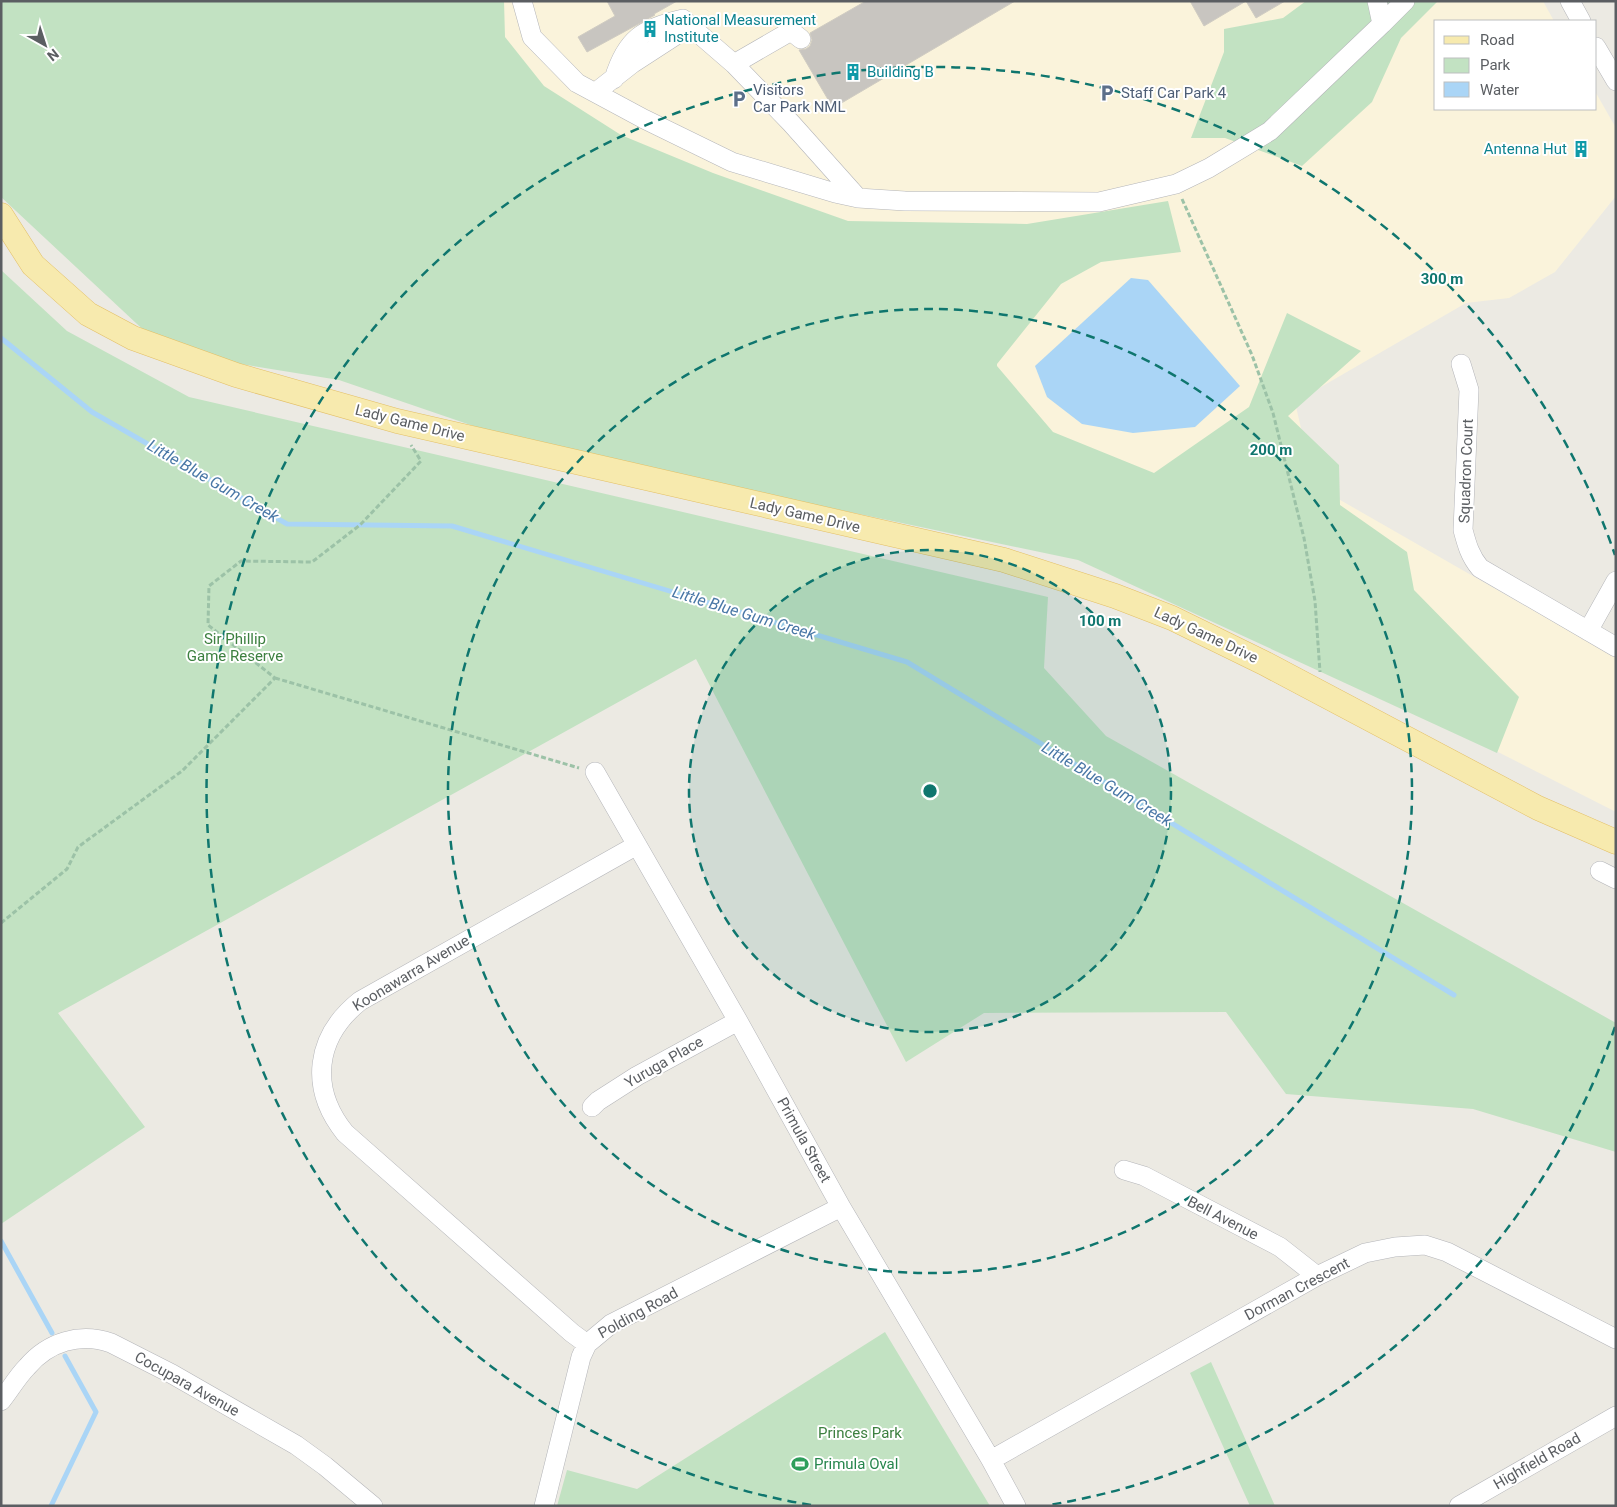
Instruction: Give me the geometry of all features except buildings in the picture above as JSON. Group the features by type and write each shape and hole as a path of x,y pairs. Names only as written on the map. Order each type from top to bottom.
{"main road":[{"name":"Lady Game Drive","path":"1,215 33,264 88,314 133,338 236,375 397,420 1004,560 1115,596 1172,618 1264,663 1538,808 1616,842"}],"street":[{"path":"522,1 532,36 577,83 644,119 732,162 835,193 858,198 905,201 1099,202 1176,184 1209,168 1270,131 1405,1"},
{"path":"1377,1 1382,24"},
{"path":"1570,1 1580,20"},
{"path":"596,92 634,63 690,26 734,64 791,123 858,198"},
{"path":"734,64 791,31 801,39"},
{"path":"1597,48 1616,82"},
{"name":"Squadron Court","path":"1460,364 1469,390 1463,530 1472,558 1480,568 1616,647"},
{"path":"1588,630 1616,581"},
{"name":"Primula Street","path":"594,772 738,1021 841,1207 992,1460 1016,1506"},
{"name":"Koonawarra Avenue","path":"587,1344 572,1333 345,1133 330,1110 325,1096 322,1083 323,1056 326,1044 335,1026 348,1010 360,1001 637,845"},
{"name":"Yuruga Place","path":"592,1108 598,1101 637,1076 738,1021"},
{"name":"Bell Avenue","path":"1124,1170 1144,1176 1280,1247 1317,1276"},
{"name":"Polding Road","path":"544,1506 581,1357 587,1344 611,1324 841,1207"},
{"name":"Dorman Crescent","path":"992,1460 1317,1276 1365,1253 1395,1247 1425,1245 1447,1252 1616,1339"},
{"name":"Cocupara Avenue","path":"1,1401 26,1367 46,1350 78,1338 100,1339 111,1342 296,1444 373,1506"},
{"name":"Highfield Road","path":"1459,1506 1616,1416"}],"path":[{"path":"1176,184 1252,355 1273,413 1304,538 1315,601 1320,693"},
{"path":"397,420 421,461 360,525 312,562 241,561 209,586 208,624 275,678 594,772"},
{"path":"1,923 67,869 78,847 182,771 275,678"}],"shaded area":[{"name":"National Measurement Institute","path":"368,1 1543,1 1553,20 1434,20 1434,110 1597,110 1597,95 1616,128 1616,196 1555,272 1509,298 1466,303 1295,402 1314,485 1616,658 1616,812 1441,723"}],"green space":[{"path":"1,1 504,1 505,37 544,86 621,135 713,173 848,221 1027,224 1168,201 1181,252 1101,262 1061,284 997,366 1053,432 1154,473 1249,407 1287,313 1361,351 1288,416 1339,465 1340,505 1407,552 1414,590 1519,697 1497,753 1078,560 526,444 339,380 167,352 1,197"},
{"path":"1306,1 1438,1 1401,38 1372,102 1302,166 1225,138 1191,138 1224,52 1224,29 1283,18"},
{"name":"Sir Phillip Game Reserve","path":"1,270 67,331 189,397 1048,597 1044,668 1106,736 1616,1023 1616,1152 1473,1109 1286,1094 1226,1012 984,1013 906,1062 696,659 58,1013 145,1127 1,1224"},
{"name":"Princes Park","path":"885,1332 990,1506 557,1506 567,1470 637,1489"},
{"path":"1211,1362 1275,1506 1250,1506 1190,1373"}],"water":[{"path":"1131,278 1148,280 1240,386 1195,427 1133,433 1082,424 1047,397 1035,366"}],"waterway":[{"name":"Little Blue Gum Creek","path":"1,338 92,412 287,524 452,526 907,662 1454,995"},
{"name":"Little Blue Gum Creek","path":"1,1241 52,1333"},
{"name":"Little Blue Gum Creek","path":"51,1506 96,1412 65,1356"}],"place":[{"name":"National Measurement Institute","path":"650,29"},
{"name":"Building B","path":"853,72"},
{"name":"Staff Car Park 4","path":"1107,93"},
{"name":"Visitors Car Park NML","path":"739,99"},
{"name":"Antenna Hut","path":"1581,149"},
{"name":"Primula Oval","path":"800,1464"}]}
